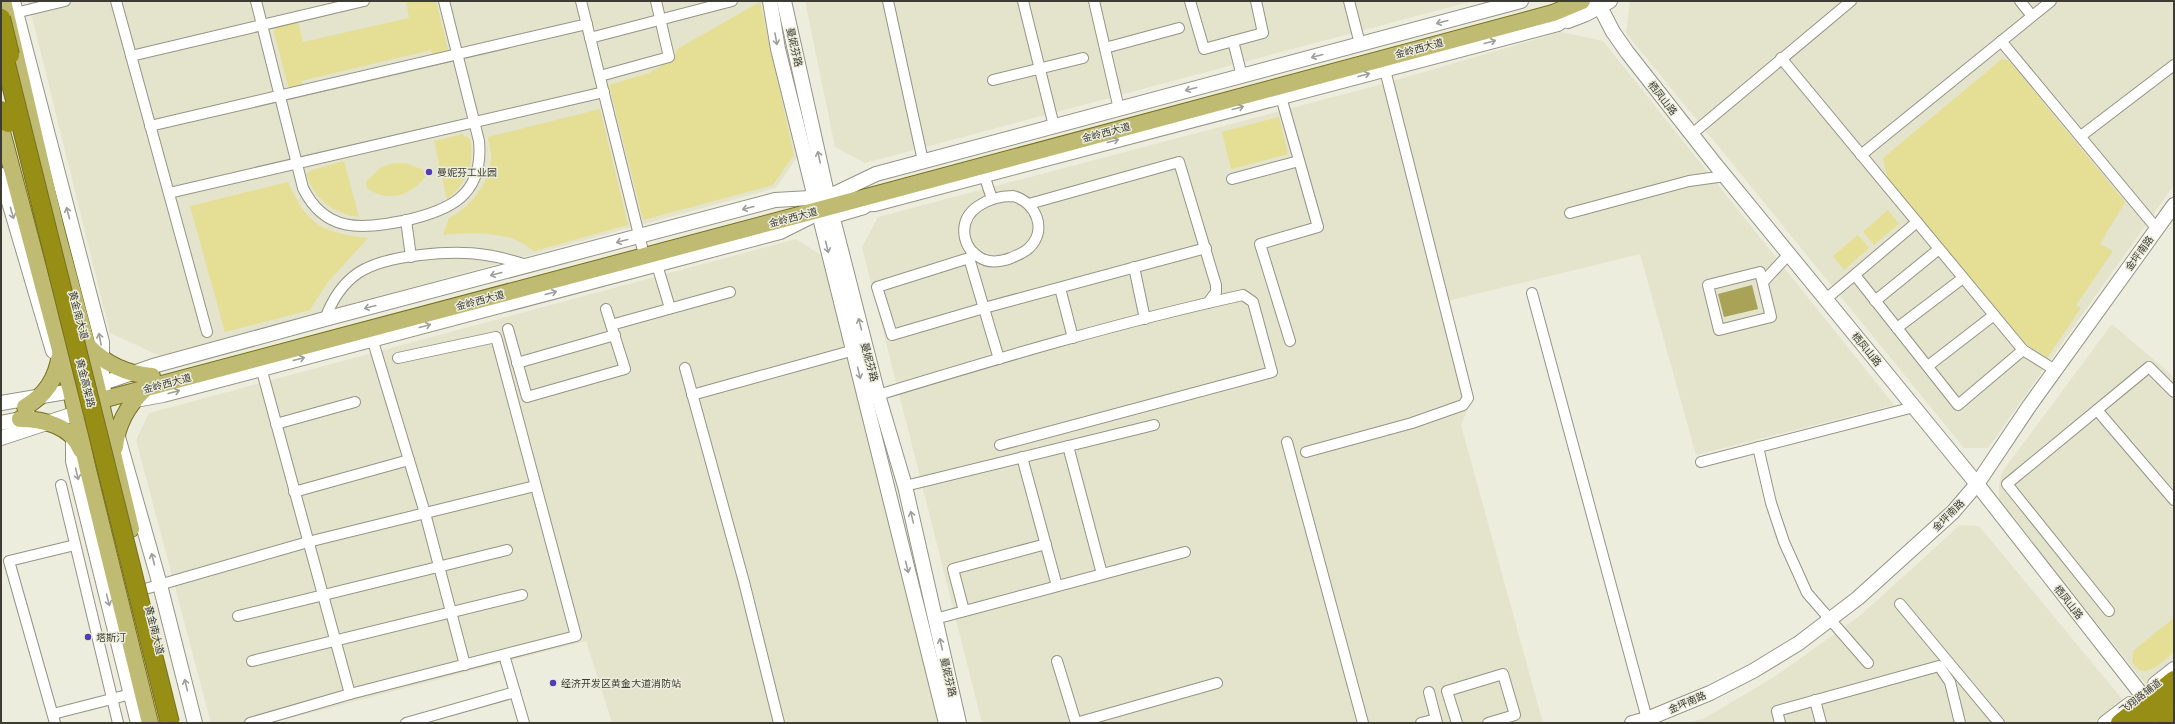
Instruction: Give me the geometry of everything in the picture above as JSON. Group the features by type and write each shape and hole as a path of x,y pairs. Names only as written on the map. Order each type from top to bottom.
{"highway":[{"path":"10,11 15,75 10,117"},
{"name":"黄金高架路","path":"1,44 10,117 159,723"},
{"name":"黄金高架路","path":"1,95 10,117 170,723"},
{"path":"2120,723 2174,680"},
{"path":"2142,723 2174,698"},
{"path":"2168,723 2174,718"}],"main road":[{"name":"黄金南大道","path":"3,1 10,117 29,237 150,723"},
{"name":"金岭西大道","path":"71,402 102,394 144,388 259,364 371,334 822,204 1557,1"},
{"name":"金岭西大道","path":"144,388 641,242 822,204 1553,13 1582,1"},
{"name":"黄金南大道","path":"10,117 56,229 87,346 102,394 114,459 152,587 179,723"},
{"path":"29,237 56,229"},
{"path":"87,346 102,359 117,368 132,373 144,388 123,417 117,432 114,459"},
{"path":"59,360 52,383 23,413 46,422 73,436 79,446 87,466"},
{"path":"2130,723 2174,688"}],"street":[{"path":"65,1 10,11 102,342 102,394 117,432 152,587 195,723"},
{"path":"116,1 207,332"},
{"path":"256,1 303,188 309,198 322,213 347,225 365,227 431,215 448,208 467,190 476,175 480,158 479,141 444,1"},
{"path":"131,56 364,1"},
{"path":"581,1 641,242"},
{"path":"600,76 669,57 656,1"},
{"path":"590,38 660,20 714,3 732,1"},
{"name":"曼妮芬路","path":"770,1 778,49 822,204 860,348 946,723"},
{"name":"曼妮芬路","path":"784,1 822,204"},
{"path":"888,1 923,161"},
{"path":"1023,1 1054,126"},
{"path":"1094,1 1119,109"},
{"path":"1190,1 1204,49 1263,33 1256,1"},
{"path":"1349,1 1360,44"},
{"path":"466,665 425,513 371,334 657,265 780,232 822,204 876,174 1520,1"},
{"path":"1558,24 1587,1"},
{"path":"1692,134 1851,1"},
{"path":"2020,1 2032,16"},
{"path":"1861,155 2051,1"},
{"path":"102,394 132,373 325,319 527,266 641,242 775,200 822,204 875,204 1558,24 1602,3"},
{"name":"栖凤山路","path":"1602,3 1613,32 1627,52 1725,176 1977,484 2142,695"},
{"path":"150,126 587,24"},
{"path":"1105,48 1179,28"},
{"path":"1233,41 1242,76"},
{"path":"2001,42 2157,229"},
{"path":"993,80 1083,58"},
{"path":"1781,58 2023,350 2055,370"},
{"path":"2080,136 2172,69"},
{"path":"1306,452 1412,423 1463,405 1468,398 1385,70"},
{"path":"169,193 604,92"},
{"path":"1281,97 1318,227 1260,244 1290,342"},
{"path":"1232,179 1299,161"},
{"path":"1029,204 1179,162 1216,284 1216,292 1208,303"},
{"path":"1,175 59,360"},
{"path":"984,175 992,199"},
{"path":"1570,213 1689,181 1725,176"},
{"path":"998,359 984,308 972,256 965,239 966,221 978,206 992,199 1013,196 1029,204 1037,216 1039,227 1036,239 1029,248 1019,255 998,262 972,256 877,287 892,336 984,308 1206,248"},
{"name":"金坪南路","path":"1632,723 1647,719 1710,693 1753,671 1799,643 1864,593 1947,517 1977,484 2055,370 2174,205"},
{"path":"406,220 411,257"},
{"path":"1826,299 1917,222"},
{"path":"1875,301 1939,249"},
{"path":"325,319 338,293 358,273 383,262 411,257 472,253 500,257 527,266"},
{"path":"1763,282 1789,254"},
{"path":"657,265 670,308"},
{"path":"1134,267 1145,318"},
{"path":"1760,272 1763,282 1772,317 1719,330 1708,285 1760,272"},
{"path":"1855,275 1958,404 2023,350"},
{"path":"1897,328 1963,278"},
{"path":"1060,288 1073,338"},
{"path":"611,325 730,292"},
{"path":"1532,293 1647,719"},
{"path":"878,395 998,359 1145,318 1243,295 1253,302 1272,372 1000,445"},
{"path":"508,329 527,397 625,369 606,309"},
{"path":"1928,366 1994,315"},
{"path":"517,363 615,335"},
{"path":"250,723 350,694 576,636 496,337 398,358"},
{"path":"692,395 860,348"},
{"name":"曼妮芬路","path":"860,348 878,395 904,486 959,723"},
{"path":"259,364 350,694"},
{"path":"2109,611 2007,484 2149,367 2174,392"},
{"path":"685,368 744,582 779,723"},
{"path":"1,403 41,396 71,402"},
{"path":"1,438 46,422 71,402"},
{"path":"71,402 74,461 138,723"},
{"name":"金岭西大道","path":"1,423 23,413 71,402"},
{"path":"276,424 355,402"},
{"path":"1701,462 1914,407"},
{"path":"2097,410 2174,500"},
{"name":"金岭西大道","path":"1,413 23,413"},
{"path":"904,486 1154,424"},
{"path":"1287,442 1363,723"},
{"path":"1068,446 1102,574"},
{"path":"1758,447 1771,503 1784,542 1807,593 1868,663"},
{"path":"1022,457 1057,586"},
{"path":"294,492 409,460"},
{"path":"61,485 118,723"},
{"path":"152,587 308,542 535,486"},
{"path":"964,611 953,569 1046,544"},
{"path":"76,545 5,563 54,719 112,698 131,694"},
{"path":"238,616 507,550"},
{"path":"935,619 1185,552"},
{"path":"252,662 522,595"},
{"path":"1900,604 1999,723"},
{"path":"504,655 524,723"},
{"path":"1057,661 1076,723 1107,719 1217,683"},
{"path":"1780,723 1777,711 1939,666 1950,682 1960,723"},
{"name":"飞翔路辅道","path":"2106,723 2174,669"},
{"path":"1457,723 1447,691 1502,674 1515,715 1488,723"},
{"path":"406,723 515,692"},
{"path":"1421,723 1437,721 1428,692"},
{"path":"1815,700 1821,723"}],"shaded area":[{"name":"曼妮芬工业园","path":"28,1 763,1 798,156 776,188 160,356 110,333"},
{"path":"406,1 436,1 449,53 433,57 431,50 301,81 303,86 291,89 288,86 274,32 276,27 298,22 303,42 409,18"},
{"path":"805,1 1473,1 865,163 835,147"},
{"path":"1630,1 2174,1 2174,185 1988,448 1964,448 1626,33"},
{"path":"760,2 794,155 773,185 643,220 609,85 649,73 670,61 679,48"},
{"path":"1561,32 1603,41 1894,405 1696,455 1640,254 1447,301 1472,399 1461,425 1543,723 982,723 862,247 878,217 1379,85"},
{"path":"2002,59 2009,61 2125,202 2100,244 2113,251 2076,305 2081,308 2047,358 2019,339 1888,179 1883,158"},
{"path":"600,109 628,225 534,251 511,238 492,234 460,233 443,235 449,218 471,202 477,195 486,179 491,161 488,137"},
{"path":"1279,117 1288,154 1231,169 1222,132"},
{"path":"462,134 470,139 470,164 468,172 460,186 447,199 434,141"},
{"path":"344,161 359,217 341,212 326,204 314,191 306,174 312,170"},
{"path":"393,163 406,163 423,170 425,177 413,189 399,195 383,195 375,193 367,188 366,182 380,168"},
{"path":"288,182 302,208 318,224 339,233 368,238 327,283 310,310 225,332 190,206"},
{"path":"1888,210 1899,224 1874,245 1863,232"},
{"path":"1858,235 1869,248 1844,270 1833,256"},
{"path":"796,239 827,259 943,723 612,723 586,641 272,723 211,723 136,440 149,413"},
{"path":"1752,285 1758,309 1724,317 1718,294"},
{"path":"2112,324 2174,377 2174,664 2147,686 1999,500 1999,485 2002,472"},
{"path":"1960,525 1979,526 2123,700 2093,723 1685,723 1703,719 1774,677 1861,615"},
{"path":"2174,618 2174,652 2159,665 2147,671 2141,671 2136,668 2132,661 2134,650"}],"place":[{"name":"曼妮芬工业园","path":"429,172"},
{"name":"塔斯汀","path":"88,637"},
{"name":"经济开发区黄金大道消防站","path":"553,683"}]}
